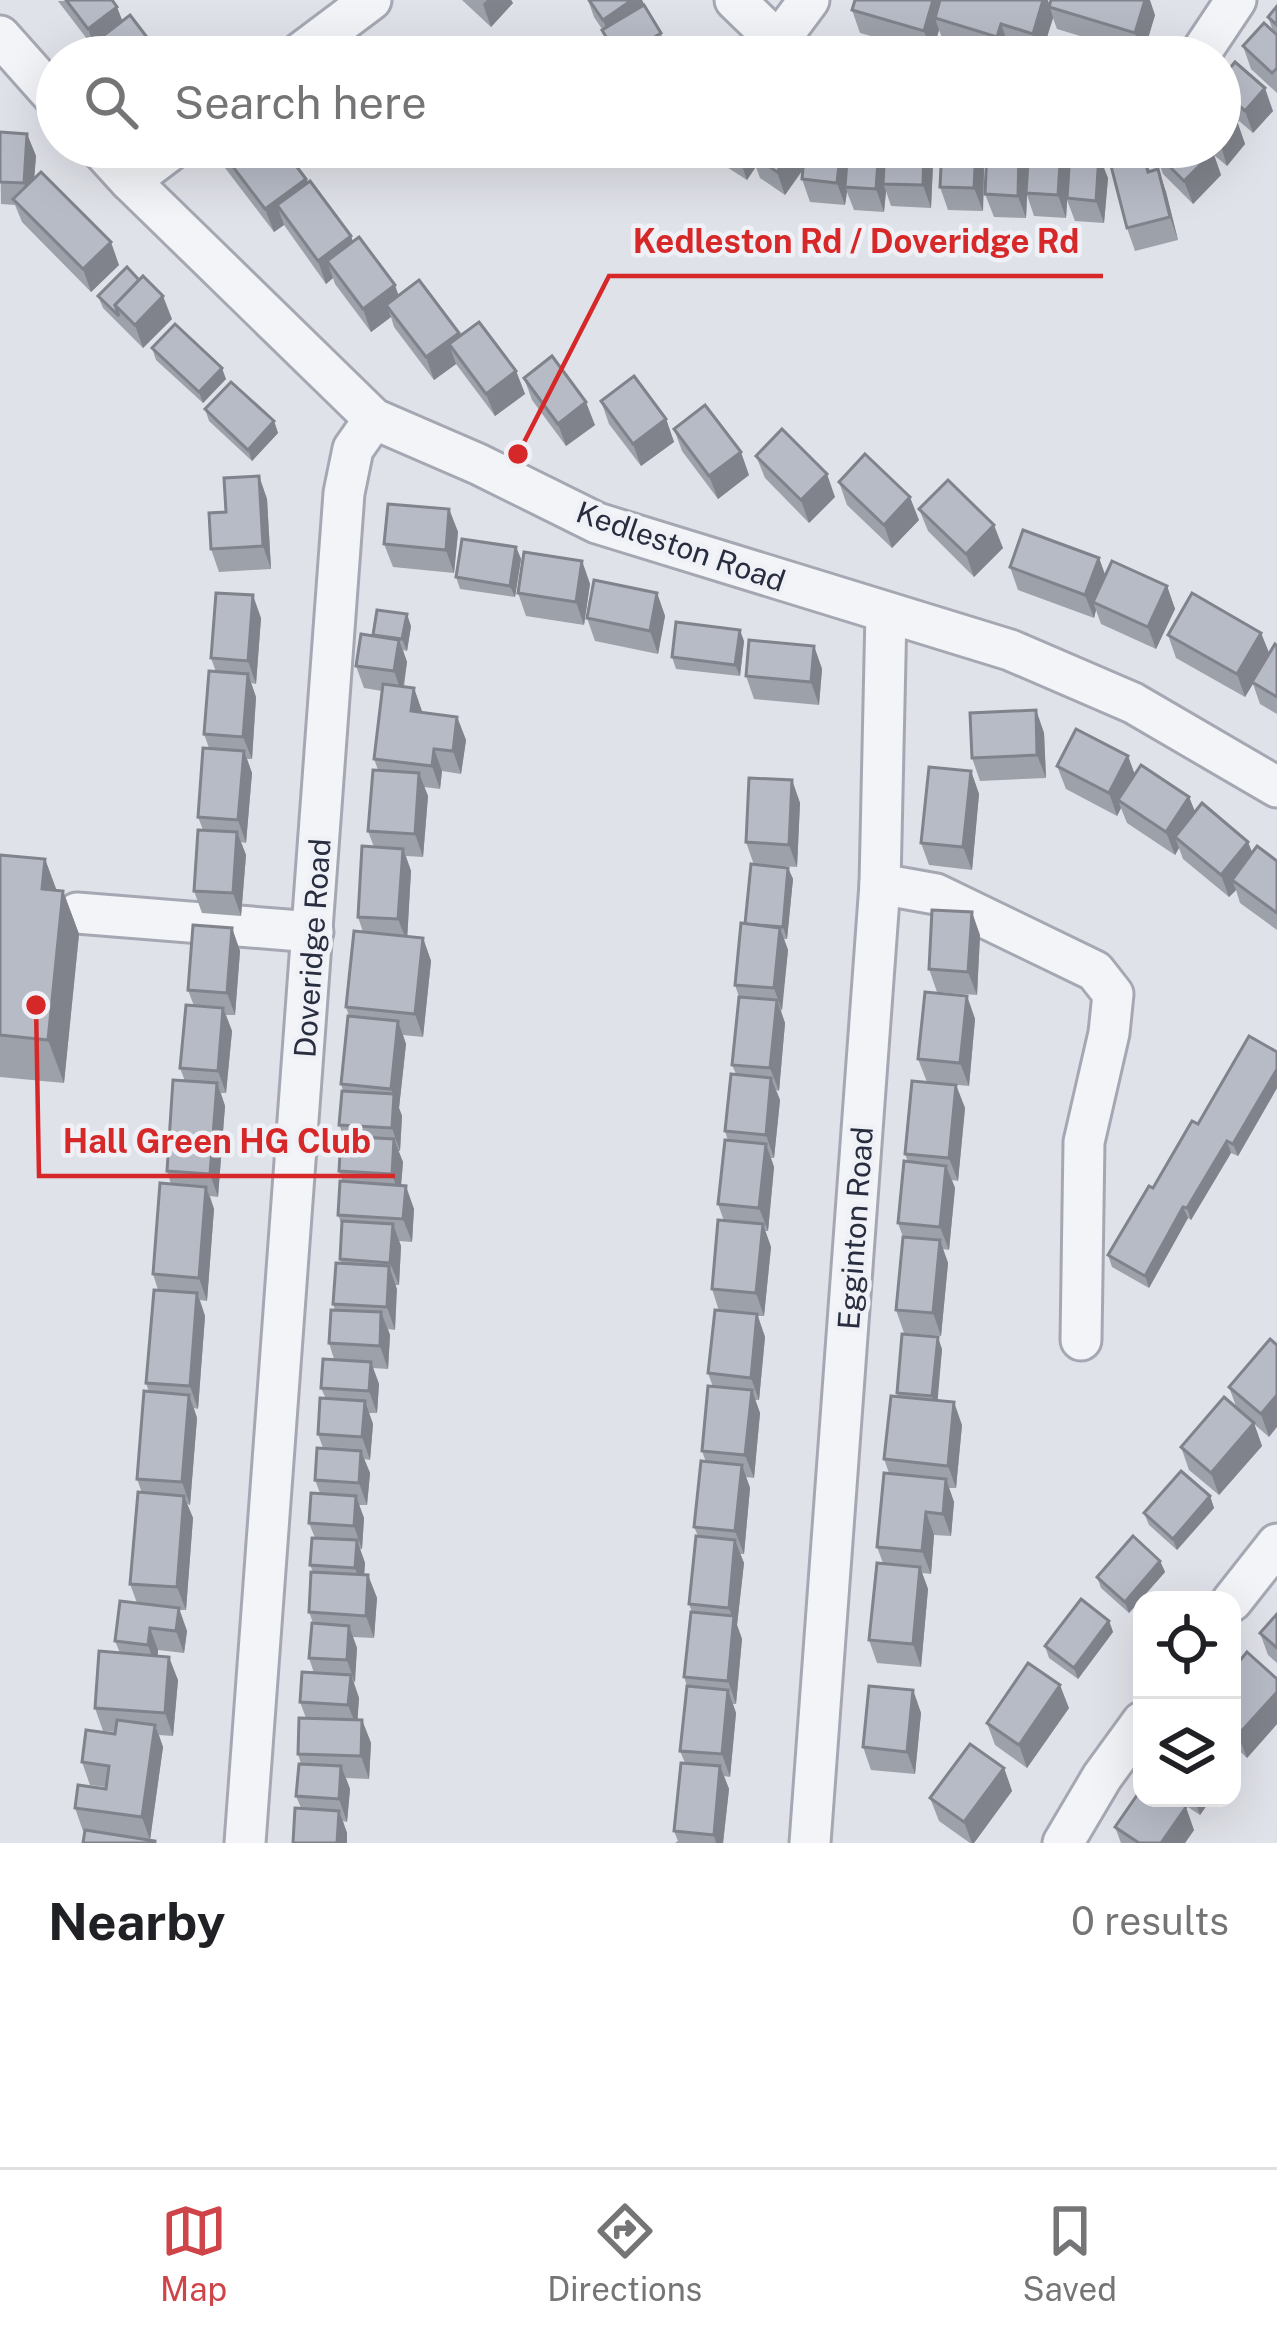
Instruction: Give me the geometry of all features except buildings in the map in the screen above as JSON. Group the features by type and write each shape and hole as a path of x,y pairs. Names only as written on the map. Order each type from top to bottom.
{"street":[{"path":"323,36 370,0"},
{"path":"735,0 772,36"},
{"path":"792,36 809,0"},
{"path":"1212,36 1236,0"},
{"path":"0,36 36,76"},
{"name":"Kedleston Road","path":"118,168 374,418 597,523 1010,650 1133,703 1277,788"},
{"path":"130,181 147,168"},
{"name":"Doveridge Road","path":"245,1843 344,493 353,448 374,418"},
{"name":"Egginton Road","path":"810,1843 880,884 886,613"},
{"path":"880,884 936,894 1095,971 1113,994 1084,1142 1081,1340"},
{"path":"77,914 314,932"},
{"path":"1239,1591 1277,1544"},
{"path":"1063,1843 1133,1734"}],"place":[{"name":"Kedleston Rd / Doveridge Rd","path":"518,454"},
{"name":"Hall Green HG Club","path":"36,1005"}]}
